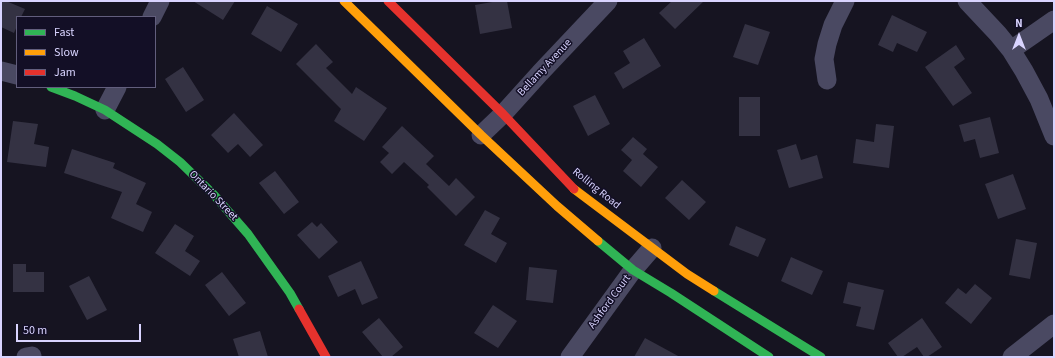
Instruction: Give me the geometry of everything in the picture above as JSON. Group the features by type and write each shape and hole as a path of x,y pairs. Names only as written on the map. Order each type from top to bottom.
{"main road":[{"path":"344,1 481,135 557,206 633,270 769,357"},
{"name":"Rolling Road","path":"388,1 503,114 572,187 687,274 820,357"},
{"name":"Ontario Street","path":"54,88 105,110 126,123 180,162 214,195 248,234 290,293 326,357"}],"street":[{"path":"152,16 160,1"},
{"name":"Bellamy Avenue","path":"481,135 503,114 608,1"},
{"path":"827,80 824,60 827,44 833,25 846,1"},
{"path":"967,1 998,34 1024,70 1039,99 1054,136"},
{"path":"1011,50 1054,20"},
{"path":"1,71 16,75"},
{"path":"105,110 116,88"},
{"name":"Ashford Court","path":"570,357 633,270 652,248"},
{"path":"1012,357 1054,324"}],"building":[{"path":"1,1 6,1 25,9 22,16 16,16 16,28 14,33 1,27"},
{"path":"193,1 235,1 223,20"},
{"path":"507,1 512,28 480,34 475,5"},
{"path":"672,1 704,1 675,29 659,13"},
{"path":"267,6 298,24 281,52 251,34"},
{"path":"892,15 927,32 917,52 897,43 893,52 878,45"},
{"path":"745,24 770,32 758,65 733,57"},
{"path":"644,38 661,66 623,89 614,73 630,63 623,51"},
{"path":"316,44 333,62 326,68 352,94 356,87 387,108 364,141 334,121 341,109 296,64"},
{"path":"956,45 965,59 954,67 972,93 953,106 925,67"},
{"path":"183,67 204,100 186,112 165,79"},
{"path":"595,95 610,124 588,136 573,106"},
{"path":"739,97 760,97 760,136 739,136"},
{"path":"234,113 263,145 250,157 238,144 228,153 211,135"},
{"path":"990,117 999,153 980,158 975,139 964,142 959,125"},
{"path":"13,121 38,124 34,144 49,147 46,167 7,162"},
{"path":"876,124 894,126 889,168 853,163 856,139 874,142"},
{"path":"402,126 434,156 426,164 449,186 456,178 475,197 456,216 427,187 429,185 404,162 392,174 380,162 389,153 382,147"},
{"path":"633,137 647,149 643,154 658,167 641,187 623,171 632,160 621,150"},
{"path":"796,144 801,160 817,155 823,178 789,188 777,150"},
{"path":"72,149 115,163 113,168 146,183 136,204 152,212 143,232 111,218 122,192 64,173"},
{"path":"275,171 299,202 284,214 259,183"},
{"path":"1013,174 1026,209 998,219 985,184"},
{"path":"682,180 706,202 689,220 665,198"},
{"path":"485,210 500,218 491,234 507,243 496,263 464,245"},
{"path":"312,222 317,227 321,223 338,242 319,259 297,235"},
{"path":"175,224 194,236 185,251 200,261 190,276 155,253"},
{"path":"736,226 766,239 758,257 729,245"},
{"path":"1016,239 1037,243 1030,279 1009,275"},
{"path":"791,257 823,271 812,295 781,281"},
{"path":"361,261 378,298 362,305 355,289 338,297 328,276"},
{"path":"13,264 26,264 26,272 44,272 44,292 13,292"},
{"path":"529,267 557,270 553,303 526,300"},
{"path":"222,272 246,303 229,316 205,285"},
{"path":"89,276 107,310 87,320 69,286"},
{"path":"848,282 884,290 874,330 856,326 861,307 843,303"},
{"path":"975,284 992,298 971,324 945,303 958,288 966,294"},
{"path":"493,305 517,321 498,348 474,333"},
{"path":"379,318 403,347 391,357 383,357 362,332"},
{"path":"922,318 942,347 927,357 924,357 917,347 902,357 898,357 888,343"},
{"path":"260,331 268,357 239,357 233,339"},
{"path":"645,338 680,357 634,357"}],"traffic: fast":[{"path":"54,88 105,110 157,144 180,162 214,195 248,234 290,293 299,309"},
{"path":"598,241 633,270 769,357"},
{"path":"714,291 821,357"}],"traffic: slow":[{"path":"344,1 481,135 557,206 598,241"},
{"path":"574,189 687,274 714,291"}],"traffic: jam":[{"path":"388,1 503,114 574,189"},
{"path":"299,309 326,357"}]}
